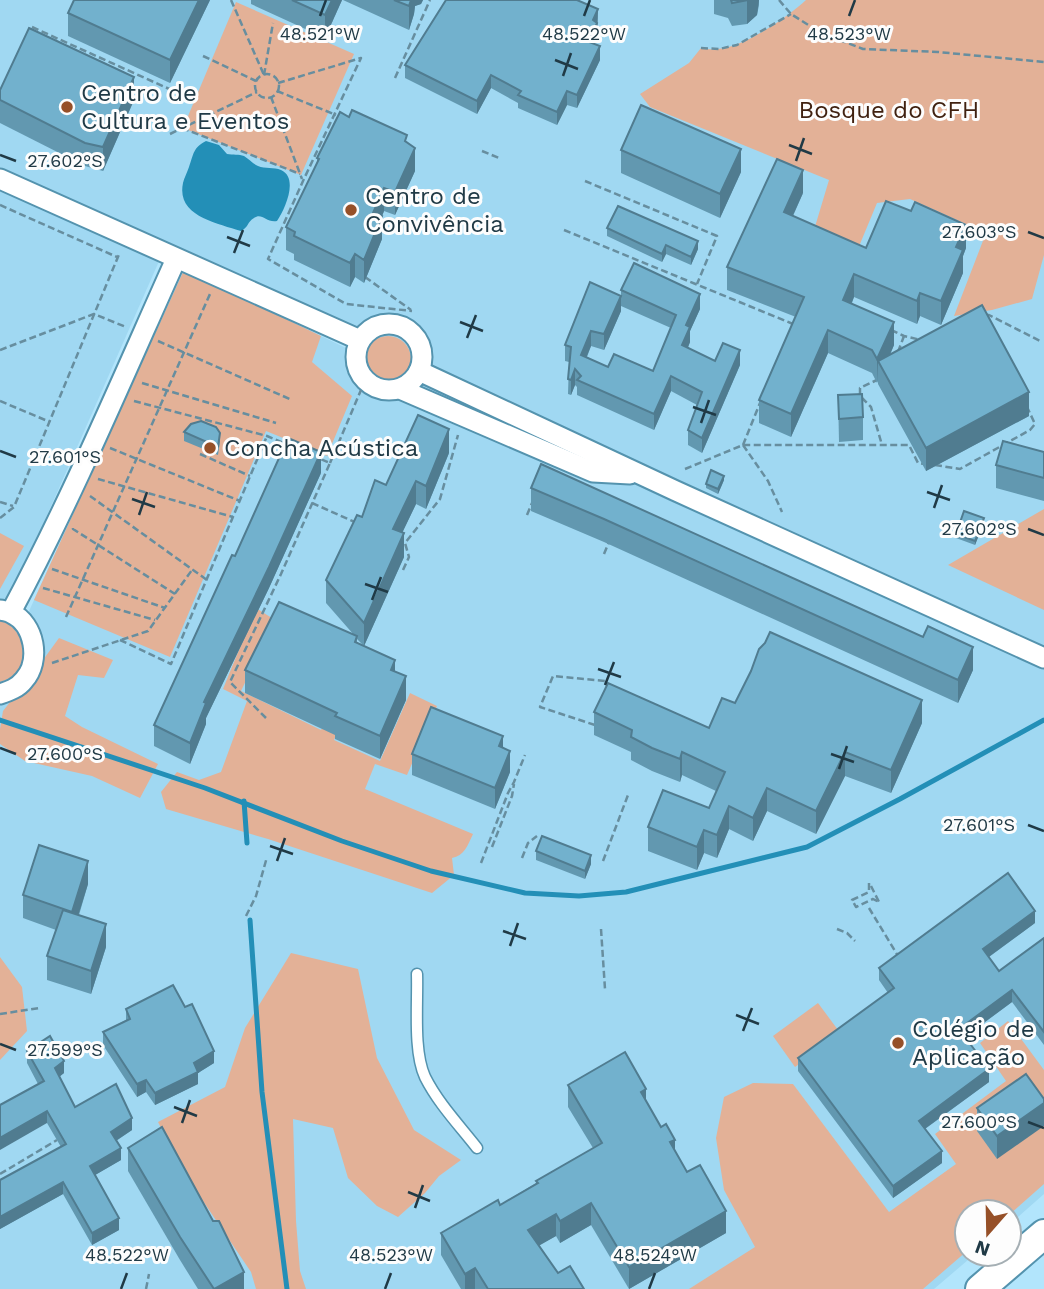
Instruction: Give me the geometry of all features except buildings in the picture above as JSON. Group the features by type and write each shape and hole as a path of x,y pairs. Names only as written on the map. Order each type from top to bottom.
{"main road":[{"path":"980,1289 1044,1234"}],"street":[{"path":"0,179 360,340"},
{"path":"0,694 13,689 24,680 31,669 34,656 28,629 19,619 5,611 27,584 176,259"},
{"path":"385,324 405,328 418,342 421,351 419,370 412,381 400,388 376,388 366,382 359,373 356,351 360,340 366,332 385,324"},
{"path":"419,370 639,474 1044,658"},
{"path":"400,388 593,472 639,474"}],"lane":[{"path":"417,974 418,1050 424,1075 436,1096 477,1147"}],"path":[{"path":"231,0 264,75"},
{"path":"395,78 430,0"},
{"path":"779,0 791,14 821,33 863,50 938,52 1044,62"},
{"path":"701,48 719,50 737,45 791,14"},
{"path":"264,75 273,23"},
{"path":"32,27 187,97"},
{"path":"204,56 256,81"},
{"path":"278,83 361,58 268,259 346,304 412,311 362,276"},
{"path":"264,75 271,75 278,83 277,91 271,97 263,97 255,89 256,81 264,75"},
{"path":"277,91 335,115"},
{"path":"170,134 257,92"},
{"path":"271,97 303,181"},
{"path":"183,128 300,174"},
{"path":"482,151 499,158"},
{"path":"585,181 717,236 697,284"},
{"path":"0,205 117,257"},
{"path":"564,230 793,324"},
{"path":"0,518 14,507 127,236"},
{"path":"66,617 212,291"},
{"path":"0,350 94,314 292,400"},
{"path":"976,317 989,315 1040,341"},
{"path":"892,330 923,341"},
{"path":"895,357 904,336"},
{"path":"882,445 871,407 860,396 860,388 884,376"},
{"path":"122,378 276,423"},
{"path":"266,718 230,682 361,390"},
{"path":"743,445 763,397"},
{"path":"0,401 50,422"},
{"path":"130,401 267,436 292,447"},
{"path":"685,469 743,445 909,445 918,463 960,469 1030,430 1035,424 1024,402"},
{"path":"403,570 409,557 405,543 440,499 460,428"},
{"path":"121,640 171,664 267,436"},
{"path":"743,445 768,481 782,512"},
{"path":"109,447 240,501"},
{"path":"200,454 250,476"},
{"path":"317,457 330,463"},
{"path":"96,478 233,517"},
{"path":"88,495 207,580"},
{"path":"0,502 14,507"},
{"path":"312,503 359,524"},
{"path":"527,515 532,503"},
{"path":"73,529 175,594"},
{"path":"604,554 610,542"},
{"path":"36,563 165,608"},
{"path":"51,663 148,631 192,570"},
{"path":"27,584 156,620"},
{"path":"598,726 540,707 553,676 606,681"},
{"path":"481,863 525,755"},
{"path":"492,847 512,796 514,782"},
{"path":"603,861 628,795"},
{"path":"522,858 528,843 537,836"},
{"path":"246,916 256,896 267,857"},
{"path":"869,883 879,902 873,899 856,908 852,900 869,892 869,883"},
{"path":"869,908 901,960"},
{"path":"601,929 605,989"},
{"path":"837,929 847,933 855,941"},
{"path":"0,1014 39,1008"},
{"path":"0,1174 66,1135"},
{"path":"146,1289 149,1273"}],"shaded area":[{"path":"0,0 1044,0 1044,649 0,169"},
{"path":"206,141 219,145 227,154 244,156 258,166 278,169 286,174 290,186 289,194 277,221 257,216 241,231 210,221 192,211 182,194 183,183 194,151"},
{"path":"0,188 160,259 0,622"},
{"path":"184,270 346,348 1044,665 1044,1194 1023,1213 1023,1198 953,1198 953,1268 959,1268 934,1289 0,1289 0,675"}],"green space":[{"name":"Bosque do CFH","path":"806,0 1044,0 1044,255 1032,299 992,310 954,316 986,233 910,199 877,203 855,256 814,230 829,180 650,107 640,94 689,63 701,48 728,47 752,38 777,23"},
{"path":"236,2 354,54 301,175 183,128"},
{"path":"184,270 321,336 312,362 352,396 327,456 266,431 170,657 34,600"},
{"path":"388,336 404,343 411,359 404,375 388,382 372,375 365,359 372,343"},
{"path":"1044,509 1044,610 948,565"},
{"path":"0,533 24,546 0,589"},
{"path":"256,608 275,620 241,691 321,730 356,660 367,665 334,740 380,761 410,693 437,706 407,775 375,764 365,789 473,834 463,852 452,858 454,875 432,893 268,839 166,809 161,792 177,772 199,780 221,772 247,701 223,689"},
{"path":"0,620 10,625 17,633 24,652 18,670 0,682"},
{"path":"59,638 113,660 104,678 78,675 65,716 158,764 140,798 92,776 25,761 0,744 3,711"},
{"path":"291,953 358,969 377,1058 414,1130 461,1160 439,1176 425,1193 398,1217 377,1206 348,1178 333,1128 293,1119 296,1221 300,1271 306,1289 256,1289 251,1272 182,1170 158,1122 225,1087 245,1028"},
{"path":"0,957 22,987 27,1031 0,1060"},
{"path":"818,1003 841,1034 795,1067 773,1036"},
{"path":"1008,1021 1044,1070 1044,1184 1023,1203 1023,1198 953,1198 953,1263 923,1289 689,1289 755,1247 724,1190 716,1138 724,1097 753,1083 793,1084 889,1212 956,1164 935,1134 1006,1081 980,1043"}],"waterway":[{"path":"0,720 205,788 342,841 431,871 525,893 579,896 626,892 807,847 1044,720"},
{"path":"244,801 247,843"},
{"path":"250,920 262,1092 287,1289"}],"place":[{"name":"Centro de Cultura e Eventos","path":"67,107"},
{"name":"Centro de Convivência","path":"351,210"},
{"name":"Concha Acústica","path":"210,448"},
{"name":"Colégio de Aplicação","path":"898,1043"}]}
